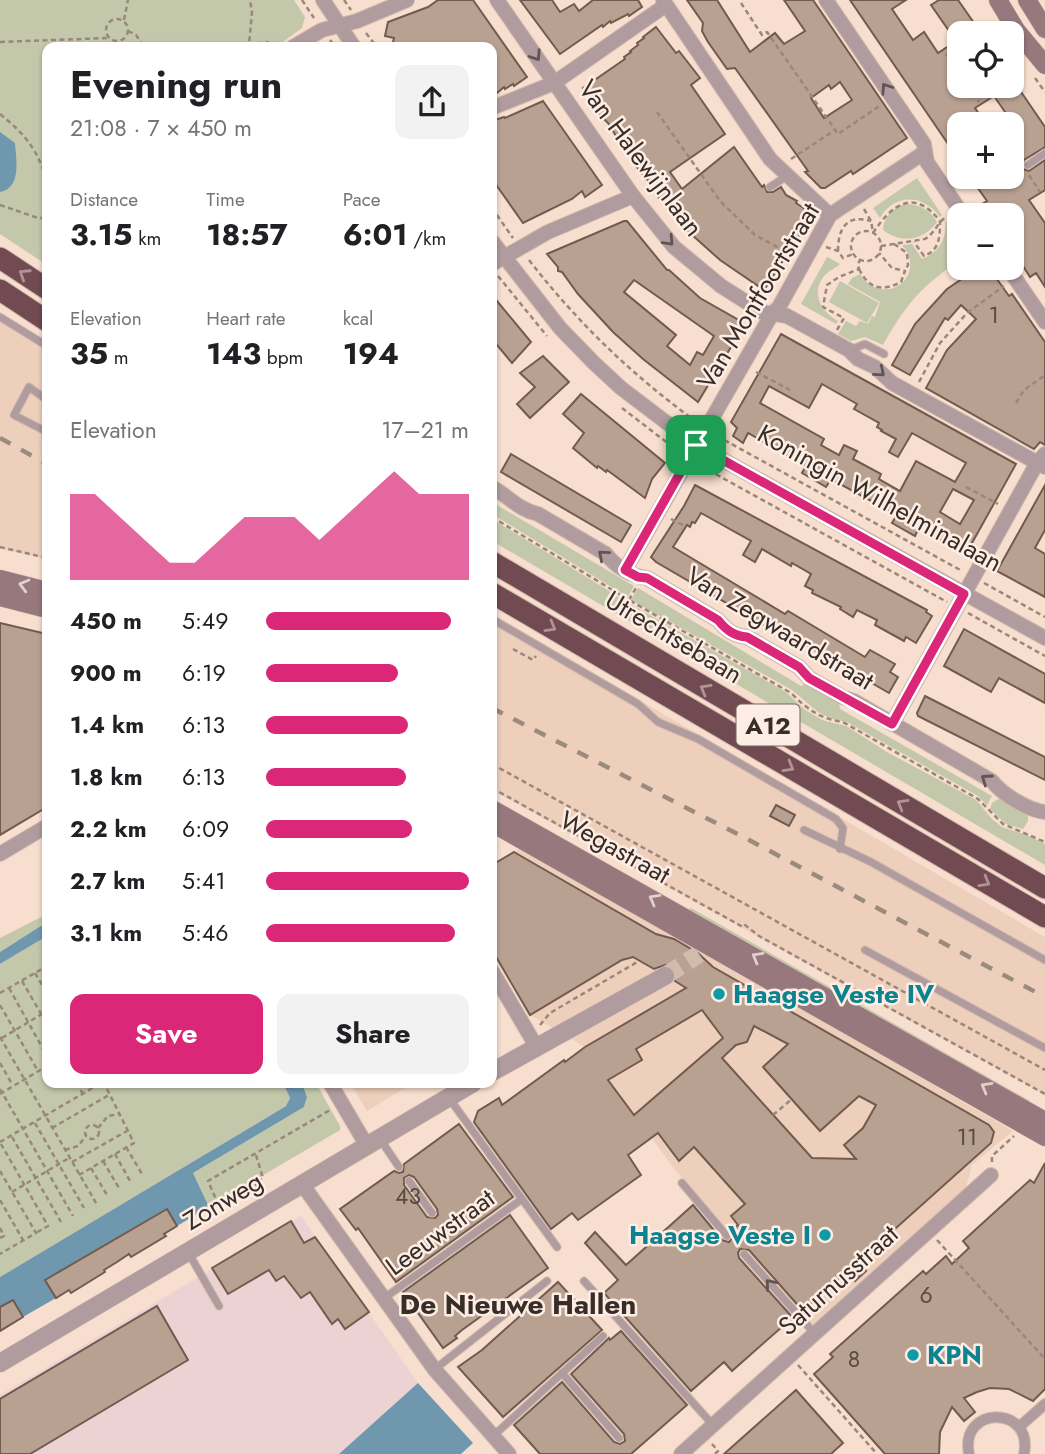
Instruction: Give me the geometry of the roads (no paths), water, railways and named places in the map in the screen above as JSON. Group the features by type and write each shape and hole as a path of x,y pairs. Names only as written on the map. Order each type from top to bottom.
{"highway":[{"path":"0,258 42,286"},
{"path":"0,290 42,318"},
{"name":"Utrechtsebaan","path":"497,565 1045,888"},
{"name":"Utrechtsebaan","path":"497,596 1045,917"}],"main road":[{"path":"998,0 1007,21"},
{"path":"1027,0 1045,29"},
{"path":"1024,47 1045,65"},
{"path":"0,579 42,591"},
{"path":"0,597 42,608"},
{"name":"Wegastraat","path":"497,812 706,944"},
{"name":"Wegastraat","path":"497,826 706,944"},
{"path":"706,944 1045,1121"},
{"path":"706,944 1045,1137"}],"street":[{"path":"323,0 350,42"},
{"path":"302,42 322,30 407,0"},
{"name":"Van Halewijnlaan","path":"497,0 633,196 674,247 701,271 762,312 787,316 876,367 892,383 1042,461"},
{"path":"826,0 892,97 924,148 927,162 954,203"},
{"path":"497,106 554,83 665,2 770,159 830,215"},
{"name":"Van Montfoortstraat","path":"625,570 830,215 924,148"},
{"path":"497,261 548,232 633,196"},
{"name":"Koningin Wilhelminalaan","path":"497,261 559,328 621,388 696,445 1045,638"},
{"path":"1016,280 1045,322"},
{"path":"892,724 973,577 1042,461"},
{"name":"Van Zegwaardstraat","path":"497,490 527,512 538,514 606,554 612,562 625,570 659,585 718,620 731,632 758,643 799,667 817,683 854,701 992,781 999,790 1037,811 1045,812"},
{"path":"0,854 42,829"},
{"path":"497,1069 665,976"},
{"path":"497,980 536,1046"},
{"path":"333,1088 341,1103 373,1142"},
{"name":"Zonweg","path":"0,1363 464,1088"},
{"name":"Saturnusstraat","path":"681,1454 991,1175"},
{"path":"302,1184 435,1370 500,1448"},
{"path":"1019,1427 1045,1404"},
{"path":"969,1454 968,1441 971,1432 985,1419 1003,1417 1019,1427 1026,1443 1024,1454"}],"lane":[{"path":"1028,165 1045,153"},
{"path":"770,187 783,171"},
{"path":"0,317 42,343"},
{"name":"Van Halewijnlaan","path":"849,351 865,344 884,354"},
{"path":"42,396 29,387 14,415 42,429"},
{"path":"497,622 638,704 658,722 698,739 836,819 843,828 841,849"},
{"path":"804,830 871,862 1045,960"},
{"path":"865,950 1045,1048"},
{"name":"Leeuwstraat","path":"383,1299 522,1199 449,1097"},
{"path":"373,1142 399,1167"},
{"path":"409,1181 432,1213"},
{"path":"682,1183 727,1236"},
{"path":"522,1199 557,1247"},
{"path":"188,1252 219,1306"},
{"path":"744,1254 815,1334"},
{"path":"435,1370 547,1280"},
{"path":"584,1281 713,1425"},
{"path":"500,1448 562,1373 603,1336"},
{"path":"562,1373 619,1438"}],"water":[{"path":"0,132 15,143 16,172 12,185 0,192"},
{"path":"42,925 42,939 0,964 0,952"},
{"path":"285,1088 304,1088 307,1097 304,1107 193,1173 209,1207 177,1226 166,1209 46,1280 56,1298 23,1317 13,1300 0,1307 0,1277 286,1106 290,1098"},
{"path":"418,1383 473,1443 461,1454 339,1454"}],"tunnel":[{"path":"665,976 699,954"}],"railway":[{"path":"0,438 42,461"},
{"path":"497,711 1045,997"}],"place":[{"name":"Haagse Veste IV","path":"719,994"},
{"name":"Haagse Veste I","path":"825,1235"},
{"name":"KPN","path":"913,1355"}],"district":[{"name":"De Nieuwe Hallen","path":"518,1304"}]}
